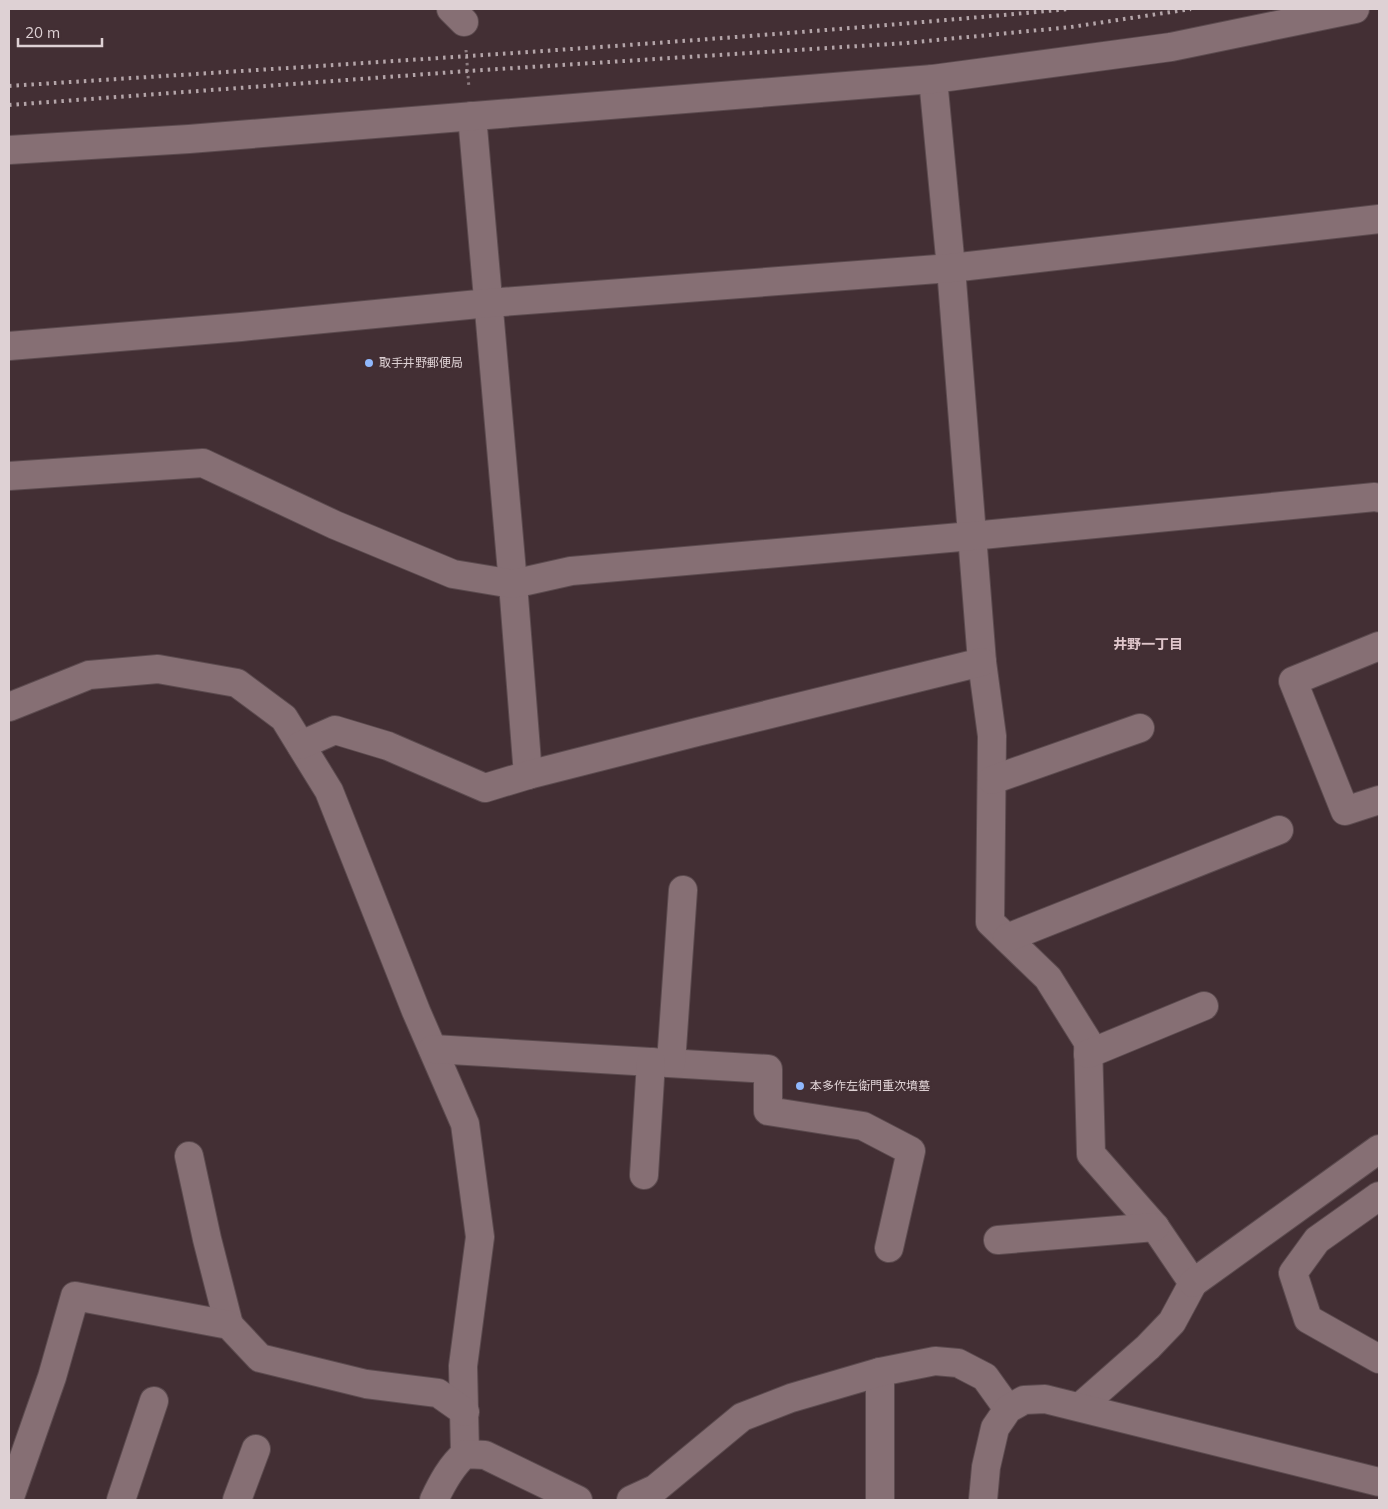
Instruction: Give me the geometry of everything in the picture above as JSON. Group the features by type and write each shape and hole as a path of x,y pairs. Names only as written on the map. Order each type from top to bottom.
{"street":[{"path":"9,150 189,139 933,79 1171,47 1355,9"},
{"path":"933,79 951,268 982,662 992,736 990,922 1048,978 1088,1042 1091,1154 1155,1227 1193,1282"},
{"path":"472,116 528,775"},
{"path":"9,346 242,327 489,303 951,268 1379,219"},
{"path":"9,476 203,462 335,525 453,574 513,584 572,571 1379,498"},
{"path":"1379,646 1293,681 1345,811 1379,800"},
{"path":"301,745 335,730 388,746 485,788 528,775 982,662"},
{"path":"9,707 89,675 158,669 237,683 284,718 301,745 329,791 465,1124 480,1237 463,1366 465,1454"},
{"path":"992,780 1140,728"},
{"path":"1007,938 1279,830"},
{"path":"644,1175 661,1062 683,890"},
{"path":"1088,1054 1204,1006"},
{"path":"433,1049 768,1068 768,1111 863,1126 911,1151 889,1248"},
{"path":"1080,1407 1148,1347 1172,1322 1193,1282 1379,1149"},
{"path":"189,1156 207,1239 229,1325 260,1358 366,1384 438,1393 464,1412"},
{"path":"1379,1196 1318,1240 1293,1273 1308,1319 1379,1358"},
{"path":"998,1240 1155,1227"},
{"path":"10,1500 52,1377 75,1296 229,1325"},
{"path":"631,1500 655,1490 742,1417 791,1398 880,1372 935,1361 958,1363 985,1377 1008,1409"},
{"path":"880,1372 880,1500"},
{"path":"983,1500 986,1467 995,1428 1008,1409 1024,1400 1045,1399 1379,1482"},
{"path":"121,1500 154,1401"},
{"path":"237,1500 256,1449"},
{"path":"434,1500 455,1462 465,1454 485,1455 578,1500"}],"path":[{"path":"458,15 472,116"}],"railway":[{"path":"9,86 672,42 1069,9"},
{"path":"9,105 468,71 906,43 1071,27 1191,9"}],"place":[{"name":"取手井野郵便局","path":"369,363"},
{"name":"本多作左衛門重次墳墓","path":"800,1086"}],"district":[{"name":"井野一丁目","path":"1148,644"}]}
